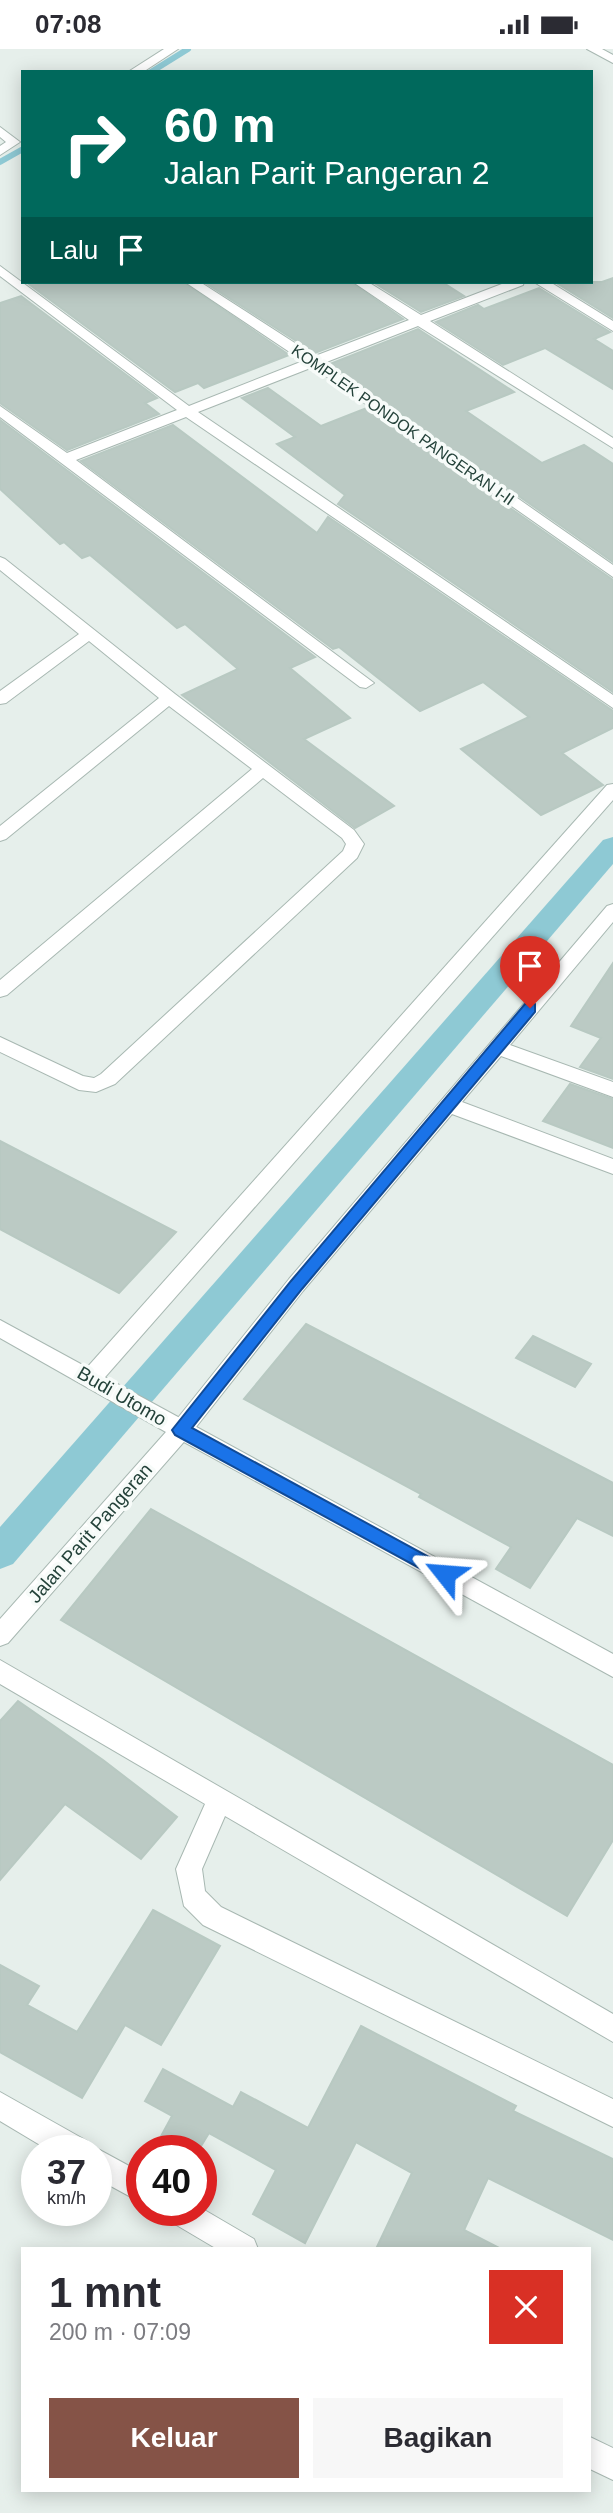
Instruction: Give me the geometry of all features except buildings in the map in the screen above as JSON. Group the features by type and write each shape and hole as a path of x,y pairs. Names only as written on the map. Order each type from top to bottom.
{"street":[{"path":"137,70 172,49"},
{"path":"593,49 613,60"},
{"path":"0,131 18,141"},
{"path":"0,151 18,141"},
{"path":"0,270 187,411 613,703"},
{"name":"KOMPLEK PONDOK PANGERAN I-II","path":"194,284 313,361 613,572"},
{"path":"362,284 613,444"},
{"path":"65,459 513,284"},
{"path":"544,284 613,327"},
{"path":"0,409 366,683"},
{"path":"0,562 169,698 348,834 355,844 351,854 108,1079 96,1085 79,1083 0,1044"},
{"path":"0,699 90,633"},
{"path":"0,835 169,698"},
{"path":"0,990 262,770"},
{"path":"91,1378 613,789"},
{"name":"Jalan Parit Pangeran","path":"0,1636 181,1430 296,1285 613,910"},
{"path":"497,1047 613,1090"},
{"path":"448,1105 613,1167"},
{"name":"Budi Utomo","path":"0,1328 160,1419 613,1666"},
{"path":"0,1671 613,2029"},
{"path":"219,1801 190,1869 193,1898 212,1916 613,2113"},
{"path":"0,2106 50,2135"},
{"path":"205,2226 241,2247"},
{"path":"591,2453 613,2465"}],"waterway":[{"path":"154,70 188,49"},
{"path":"0,162 21,150"},
{"path":"0,1553 613,846"}],"route":[{"path":"445,1574 181,1430 296,1285 530,1008"}]}
